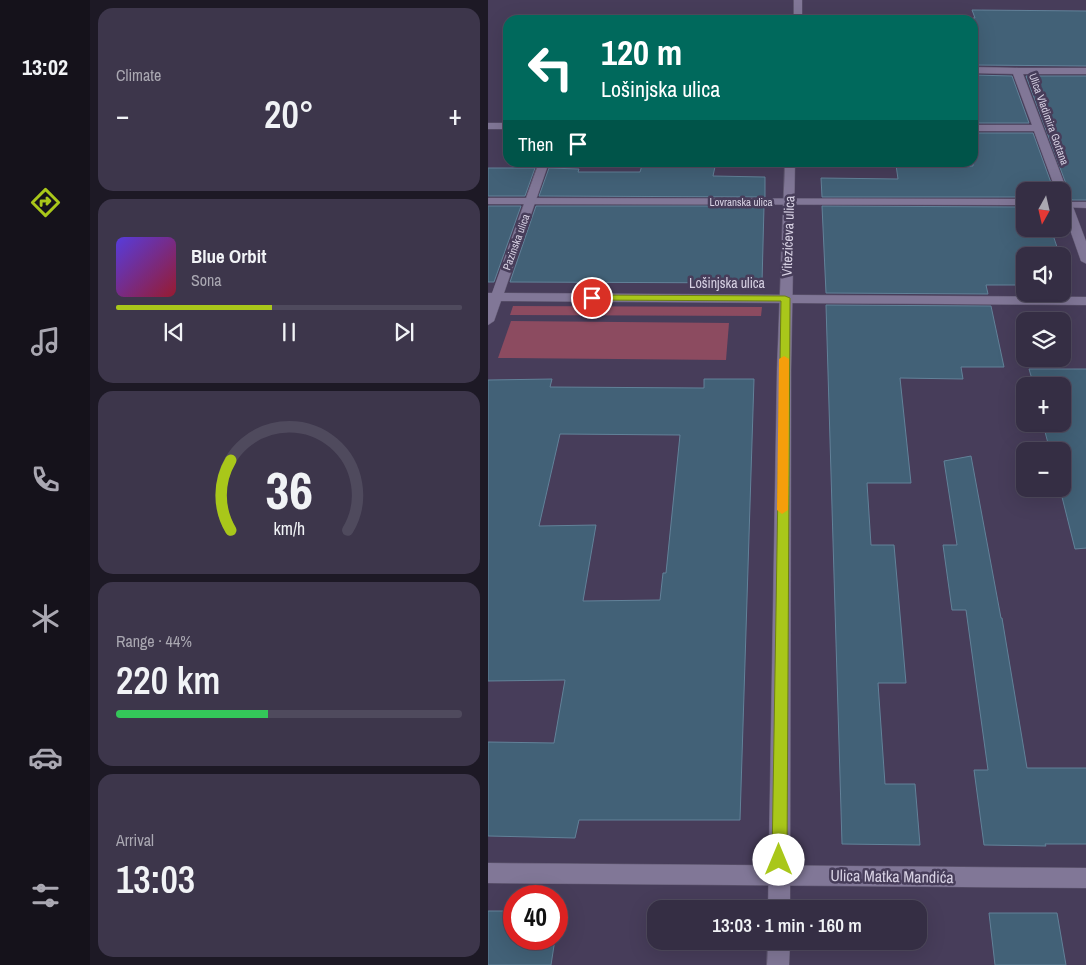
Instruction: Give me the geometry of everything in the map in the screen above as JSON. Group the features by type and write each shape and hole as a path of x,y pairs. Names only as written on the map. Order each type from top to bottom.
{"street":[{"path":"798,0 798,15"},
{"path":"978,70 1086,71"},
{"name":"Ulica Vladimira Gortana","path":"1018,71 1058,182"},
{"path":"488,126 503,126"},
{"path":"978,128 1039,128"},
{"name":"Pazinska ulica","path":"488,321 492,297 542,167"},
{"name":"Vitezićeva ulica","path":"779,900 785,298 790,167"},
{"name":"Lovranska ulica","path":"488,201 1016,202"},
{"path":"1071,204 1086,206"},
{"name":"Ulica Vladimira Gortana","path":"1071,220 1086,261"},
{"name":"Lošinjska ulica","path":"492,297 1086,301"},
{"name":"Ulica Matka Mandića","path":"488,873 1086,878"},
{"path":"778,965 779,950"}],"shaded area":[{"path":"513,306 762,307 761,316 510,315"},
{"path":"511,321 729,323 726,360 498,358"}],"building":[{"path":"972,10 1087,11 1087,66 978,65 978,15 974,15"},
{"path":"978,75 1012,76 1029,123 978,123"},
{"path":"1026,76 1087,76 1087,200 1072,200 1071,182 1065,182"},
{"path":"978,133 1033,133 1051,182 1016,182 1016,197 822,197 821,178 898,179 896,167 978,167"},
{"path":"642,167 715,167 713,176 765,177 765,197 539,196 549,168 579,169 578,172 640,172"},
{"path":"488,168 535,168 525,196 488,196"},
{"path":"488,206 521,206 494,282 488,282"},
{"path":"536,206 764,206 762,283 510,282"},
{"path":"822,206 1016,207 1016,238 1054,238 1057,247 1016,247 1016,285 986,285 988,294 826,293"},
{"path":"826,305 991,306 1004,367 961,367 963,379 900,378 911,483 867,483 871,545 894,545 906,683 878,683 885,784 915,784 920,845 842,844"},
{"path":"1029,369 1087,369 1087,548 1075,549 1062,497 1071,497 1071,442 1048,442 1045,432 1071,432 1071,377 1031,377"},
{"path":"552,379 550,387 704,388 704,379 754,379 740,820 579,820 575,838 488,836 488,742 554,743 565,680 488,681 488,380","holes":["560,434 680,435 666,573 663,573 660,600 583,601 596,525 539,526"]},
{"path":"971,456 1002,618 1027,768 1087,768 1087,844 1045,844 1046,846 984,845 974,770 988,770 966,610 952,610 943,545 957,545 944,461"},
{"path":"488,911 503,911 503,950 553,950 551,965 488,965"},
{"path":"989,913 1057,913 1066,965 995,965"}],"slow traffic":[{"path":"782,510 784,359"}],"route":[{"path":"592,298 785,298 779,860"}]}
